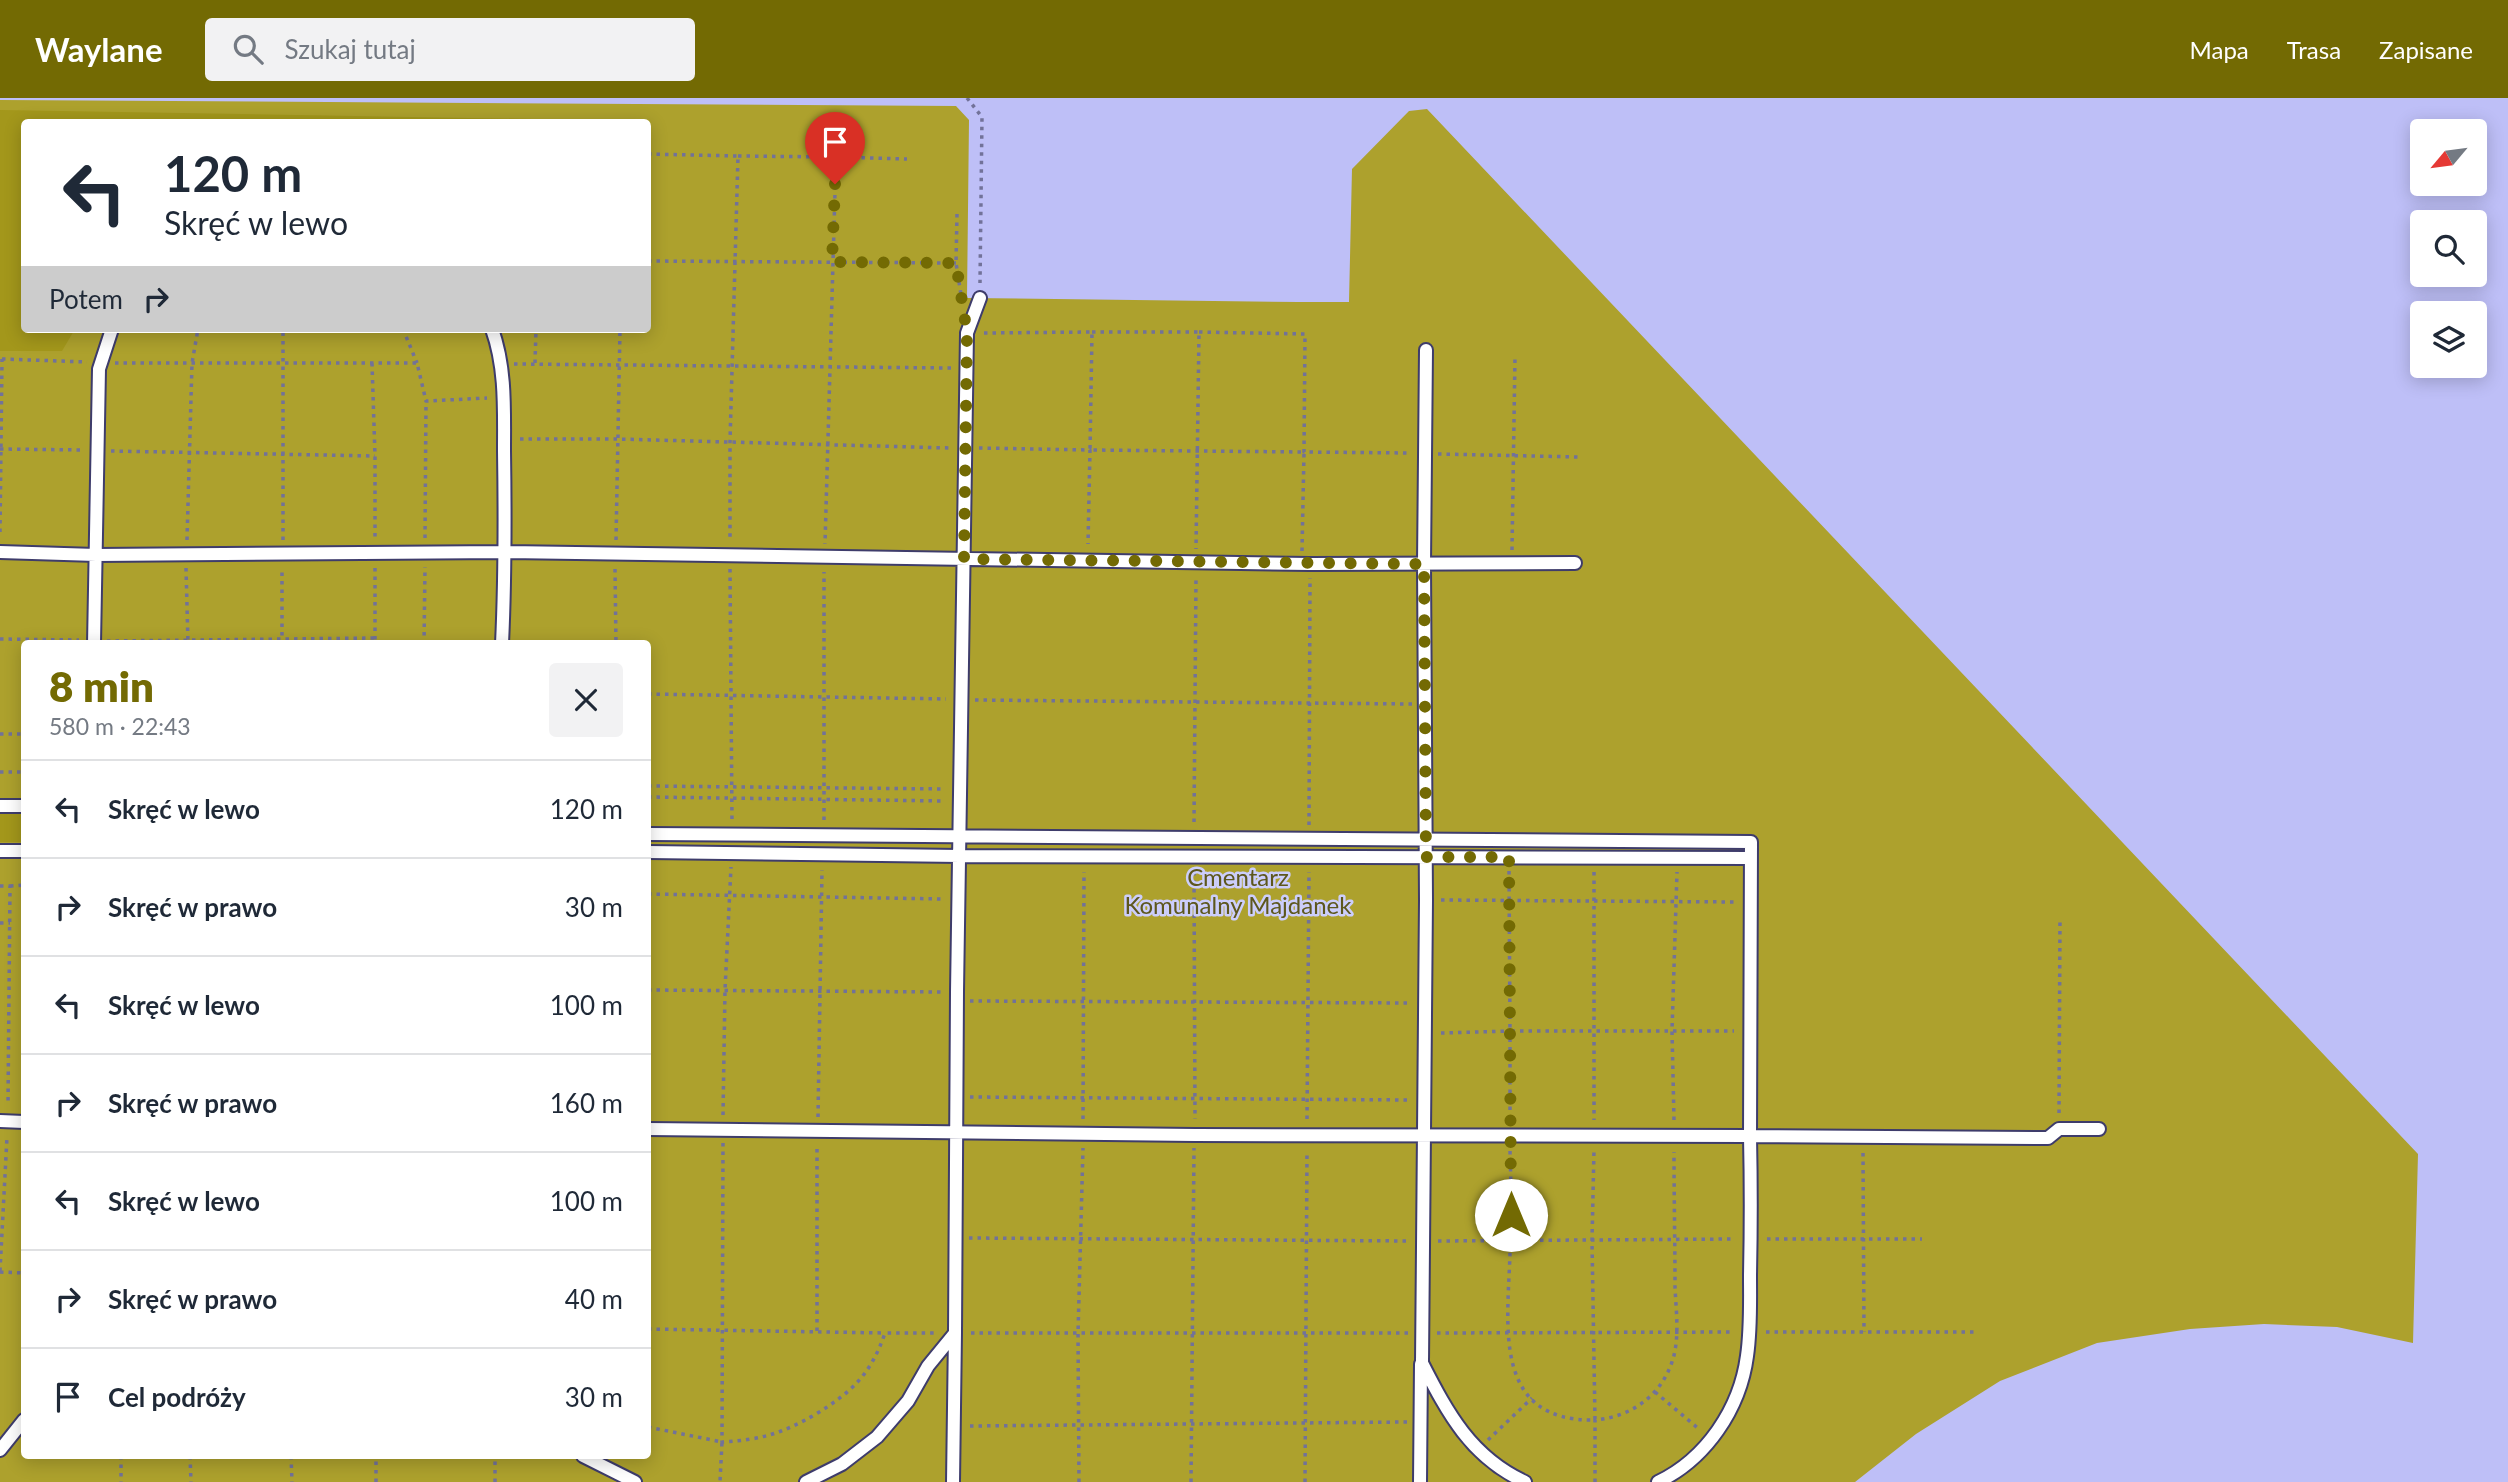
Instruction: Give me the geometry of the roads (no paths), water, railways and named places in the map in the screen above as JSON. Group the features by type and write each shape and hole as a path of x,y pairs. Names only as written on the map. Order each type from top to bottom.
{"street":[{"path":"953,1482 967,333 980,298"},
{"path":"94,640 99,369 111,333"},
{"path":"493,333 501,365 504,398 506,552 502,640"},
{"path":"1420,1482 1426,901 1426,350"},
{"path":"0,552 96,555 506,552 1087,561 1575,563"},
{"path":"0,806 21,806"},
{"path":"651,834 1751,842 1751,1239 1747,1358 1731,1407 1712,1440 1691,1461 1658,1482"},
{"path":"0,851 21,851"},
{"path":"651,852 960,856 1751,858"},
{"path":"651,1129 1195,1135 2048,1138 2059,1129 2099,1129"},
{"path":"806,1482 842,1464 877,1437 908,1402 928,1366 955,1333"},
{"path":"1422,1363 1446,1410 1477,1451 1525,1482"},
{"path":"0,1450 21,1424"},
{"path":"589,1459 635,1482"}],"park label":[{"name":"Cmentarz Komunalny Majdanek","path":"1238,892"}]}
